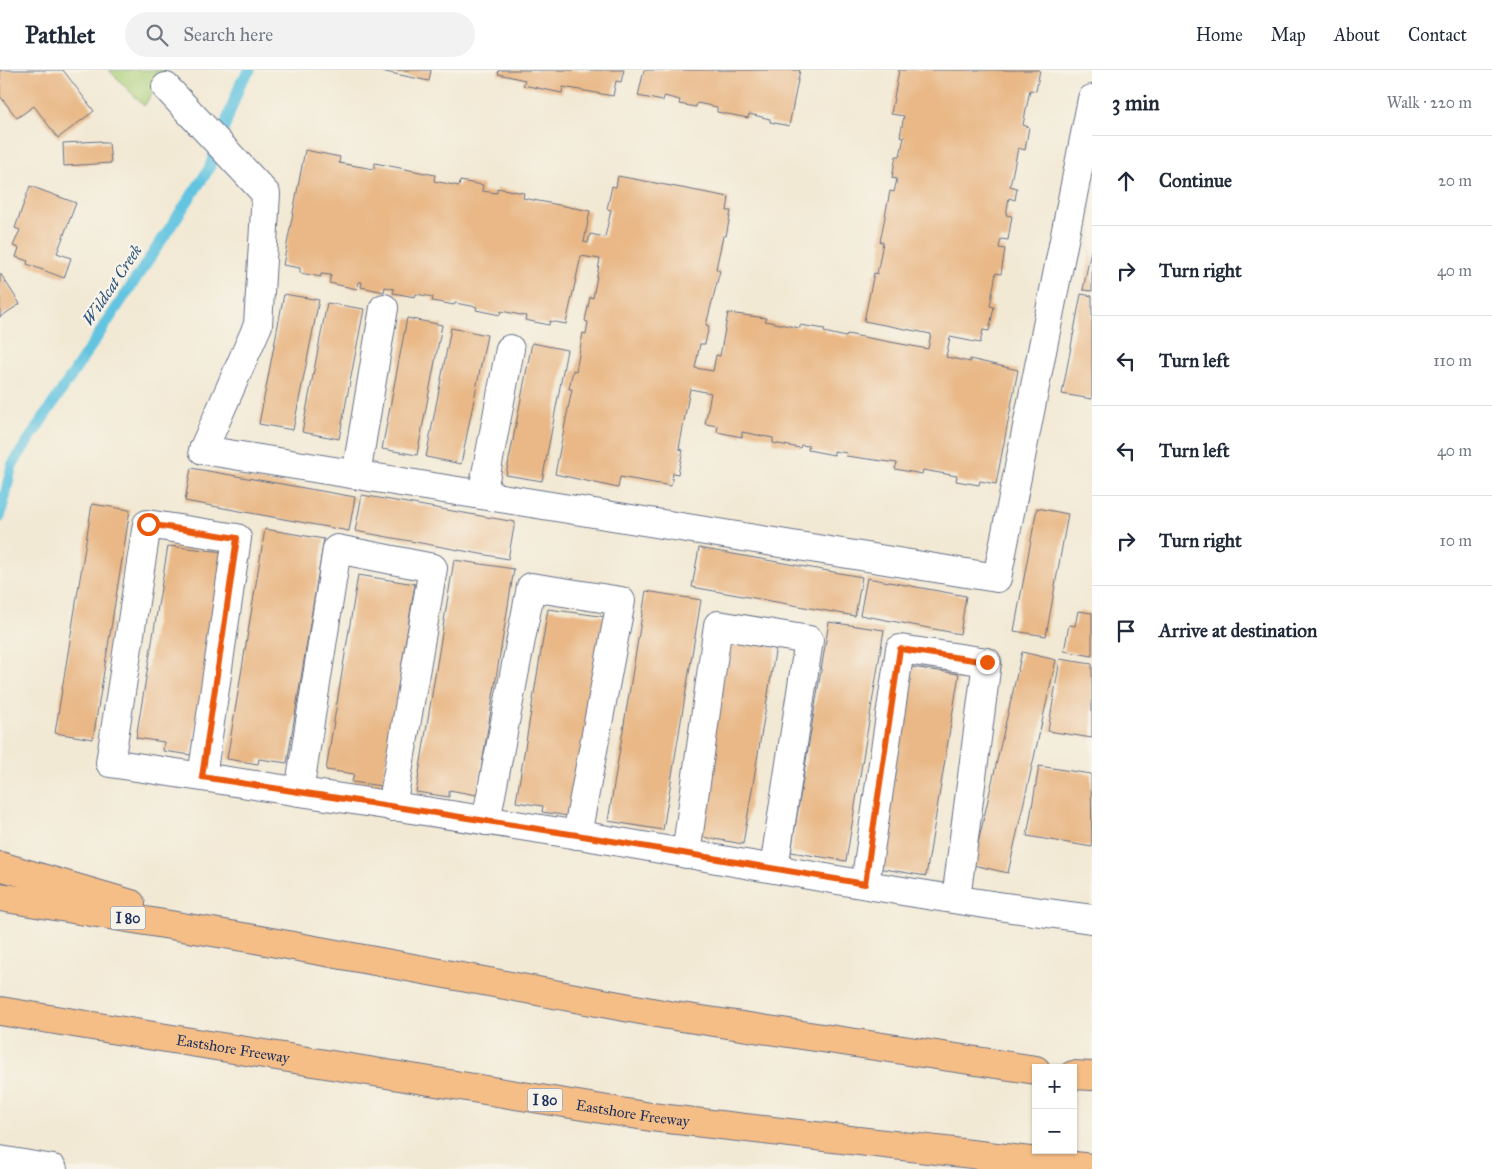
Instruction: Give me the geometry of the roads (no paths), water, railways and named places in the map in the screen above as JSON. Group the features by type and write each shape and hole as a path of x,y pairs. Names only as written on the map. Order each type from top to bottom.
{"highway":[{"path":"0,866 255,940"},
{"name":"I 80","path":"0,898 255,940 668,1015 1032,1069"},
{"name":"Eastshore Freeway","path":"0,1011 651,1117 1092,1168"},
{"path":"1077,1074 1092,1075"}],"street":[{"path":"166,87 266,194 258,325 203,450 996,578 1092,99"},
{"path":"356,475 384,308"},
{"path":"482,495 510,349"},
{"path":"202,777 237,538 148,524 110,763 577,835 956,899 1092,919"},
{"path":"299,792 337,550 432,568 392,806"},
{"path":"486,821 531,587 621,601 577,835"},
{"path":"686,854 718,625 809,640 774,868"},
{"path":"865,884 900,649 987,662 956,899"},
{"path":"0,1160 53,1169"}],"waterway":[{"name":"Wildcat Creek","path":"0,517 12,465 209,169 241,82 250,70"}]}
